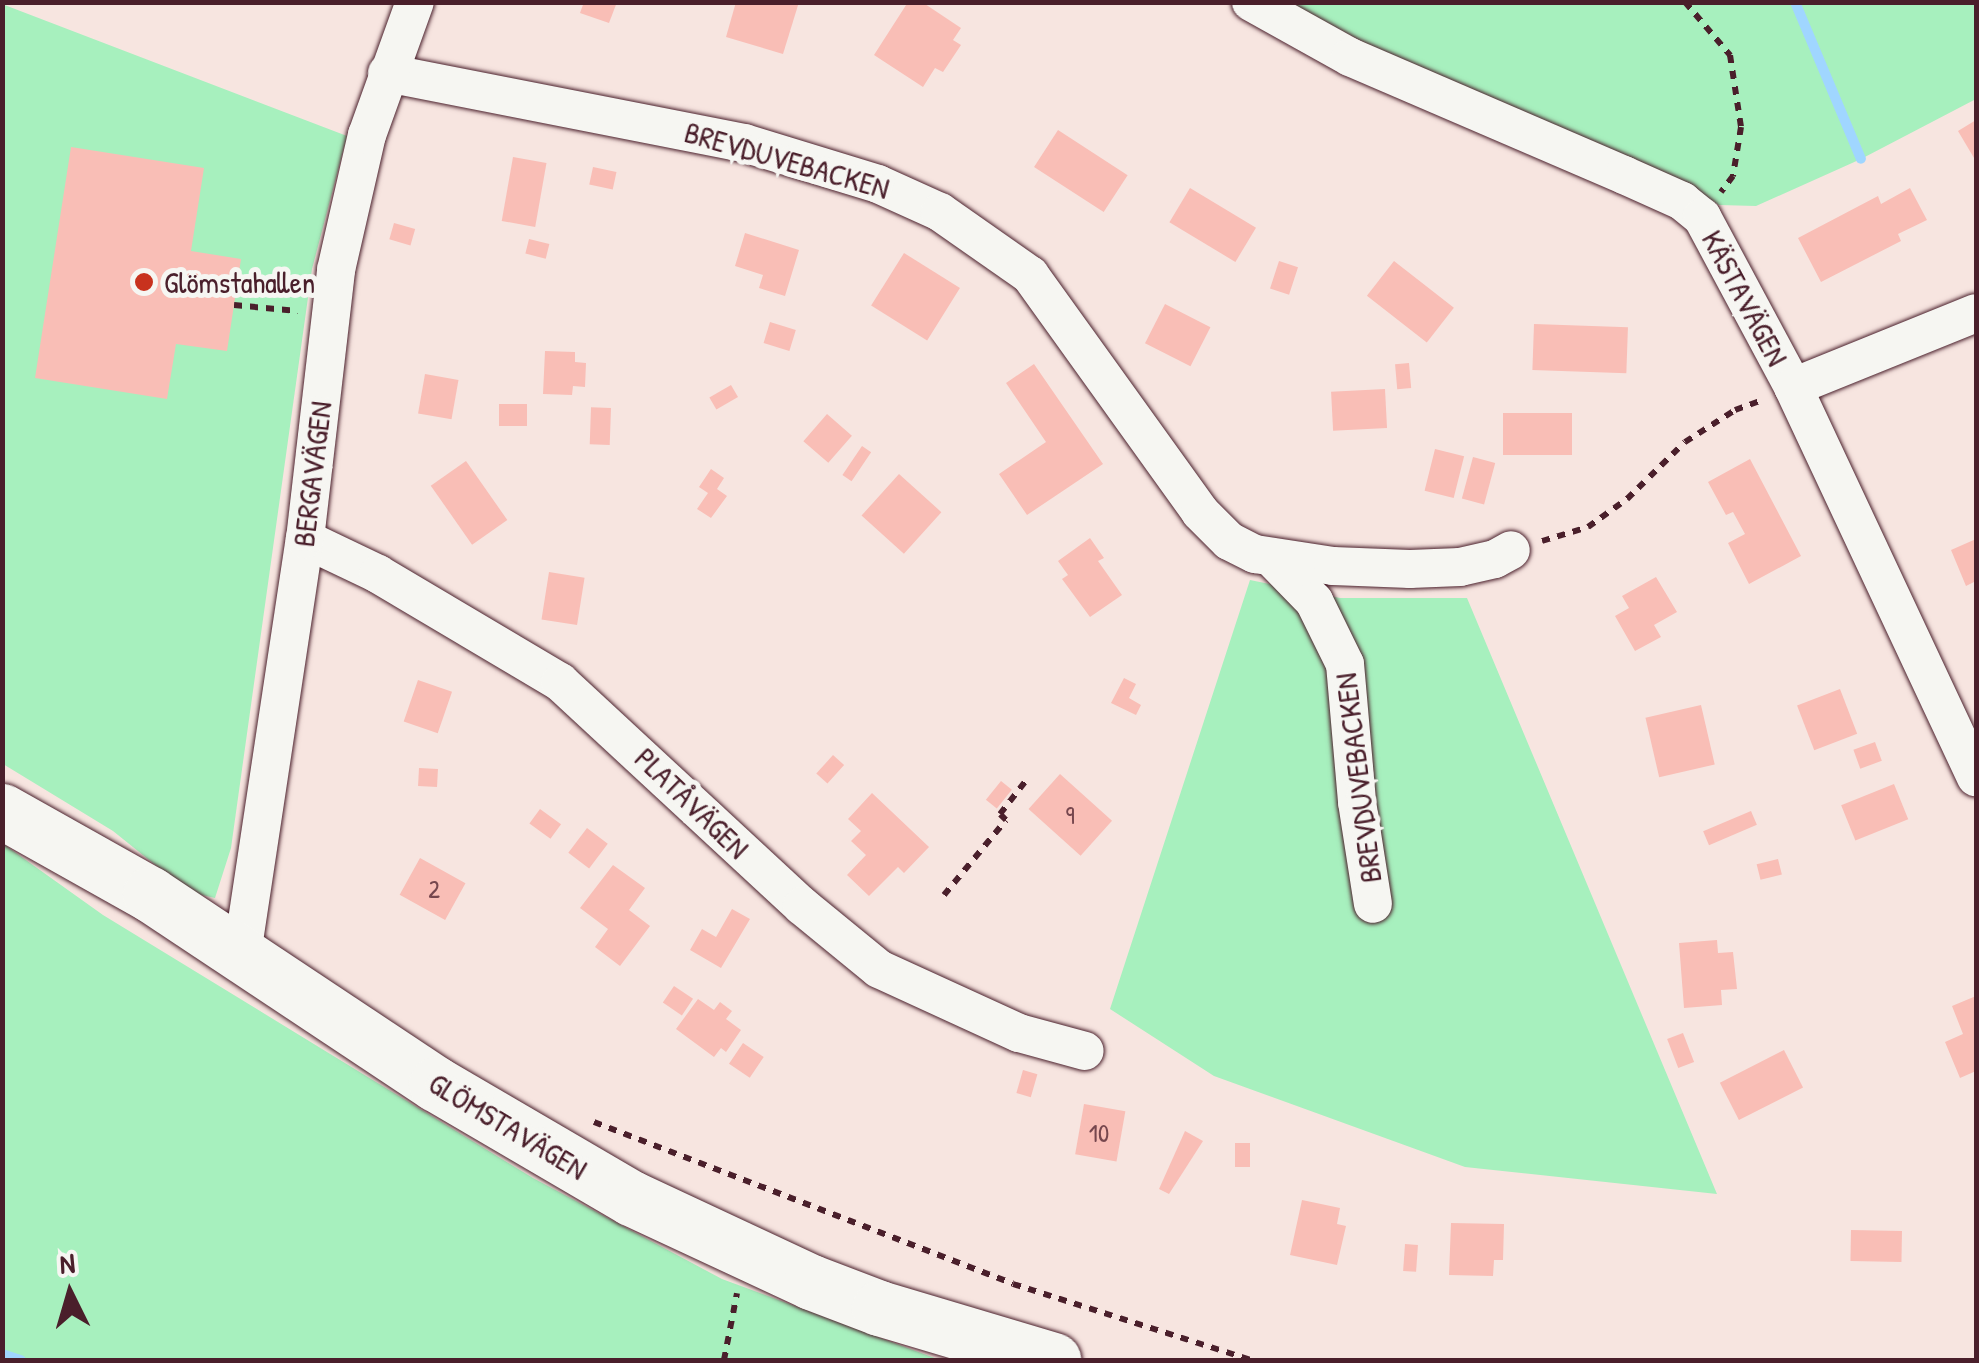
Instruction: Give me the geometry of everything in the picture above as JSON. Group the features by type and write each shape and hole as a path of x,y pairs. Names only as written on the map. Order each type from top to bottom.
{"main road":[{"name":"GLÖMSTAVÄGEN","path":"2,811 150,894 436,1084 571,1165 744,1255 879,1308 1053,1360"}],"street":[{"name":"BERGAVÄGEN","path":"242,954 304,539 336,270 352,188 387,72 415,2"},
{"name":"KÄSTAVÄGEN","path":"1250,2 1350,57 1624,175 1682,202 1702,217 1792,387 1976,778"},
{"name":"BREVDUVEBACKEN","path":"387,72 744,142 828,166 920,201 1030,275 1200,512 1229,541 1270,557 1364,569 1448,568 1495,559 1511,550"},
{"path":"1792,387 1976,313"},
{"name":"PLATÅVÄGEN","path":"304,539 378,574 560,682 802,906 879,969 1018,1033 1085,1051"},
{"name":"BREVDUVEBACKEN","path":"1270,557 1314,601 1345,664 1352,699 1356,802 1374,904"}],"path":[{"path":"1684,2 1730,54 1742,127 1733,176 1702,217"},
{"path":"1511,550 1588,527 1610,513 1685,442 1735,410"},
{"path":"944,896 1006,820 1000,814 1028,778"},
{"path":"591,1120 1013,1284 1251,1360"},
{"path":"724,1360 744,1255"}],"green space":[{"path":"1289,3 1976,3 1976,99 1861,159 1756,206 1719,205 1678,181 1382,52"},
{"path":"2,4 347,136 312,269 231,848 215,898 189,892 113,831 3,764"},
{"path":"1250,580 1340,598 1467,598 1717,1194 1465,1167 1214,1076 1110,1009"},
{"path":"2,843 103,915 533,1178 722,1279 940,1360 3,1360"}],"building":[{"path":"584,2 617,2 609,23 580,13"},
{"path":"736,2 799,2 783,54 726,37"},
{"path":"908,2 922,2 961,28 953,40 961,45 943,72 935,68 923,87 874,55"},
{"path":"1976,120 1976,156 1974,158 1958,131"},
{"path":"1058,130 1128,175 1104,212 1034,167"},
{"name":"Glömstahallen","path":"71,147 204,168 191,251 241,259 227,351 176,344 167,399 35,378"},
{"path":"513,157 546,163 535,227 502,221"},
{"path":"593,167 616,172 613,190 589,185"},
{"path":"1190,188 1256,228 1235,262 1169,222"},
{"path":"1910,188 1927,220 1898,234 1901,241 1821,282 1798,238 1878,196 1881,204"},
{"path":"394,223 415,229 410,245 389,239"},
{"path":"745,233 799,250 785,296 759,288 763,275 735,266"},
{"path":"529,239 549,244 546,259 525,254"},
{"path":"904,253 960,288 927,341 871,306"},
{"path":"1279,261 1298,267 1289,295 1270,289"},
{"path":"1394,261 1454,308 1427,342 1367,296"},
{"path":"1165,304 1210,327 1190,366 1145,343"},
{"path":"770,322 796,330 789,351 764,343"},
{"path":"1534,324 1628,327 1626,373 1532,370"},
{"path":"545,351 575,352 575,362 586,363 585,387 573,386 572,395 543,394"},
{"path":"1409,363 1411,388 1397,389 1395,364"},
{"path":"1034,364 1103,464 1027,515 999,474 1046,442 1006,383"},
{"path":"425,374 458,380 452,419 418,413"},
{"path":"731,385 738,397 716,410 709,397"},
{"path":"1385,389 1387,428 1333,431 1331,392"},
{"path":"499,404 527,404 527,426 499,426"},
{"path":"591,407 611,408 610,445 590,444"},
{"path":"1503,413 1572,413 1572,455 1503,455"},
{"path":"827,414 852,436 828,463 803,441"},
{"path":"862,446 871,452 852,481 842,475"},
{"path":"1435,449 1464,456 1454,498 1425,491"},
{"path":"1473,457 1495,463 1484,504 1462,499"},
{"path":"1750,459 1801,556 1749,584 1728,543 1745,534 1733,512 1726,515 1708,482"},
{"path":"466,461 507,520 472,545 431,486"},
{"path":"711,469 724,478 717,489 727,496 711,518 697,509 708,493 699,487"},
{"path":"899,474 941,512 904,554 862,516"},
{"path":"1090,538 1104,558 1098,561 1122,595 1090,617 1062,579 1068,575 1058,561"},
{"path":"1976,539 1976,581 1966,586 1951,550"},
{"path":"549,572 585,578 577,625 541,619"},
{"path":"1656,577 1677,612 1654,625 1661,637 1635,651 1615,616 1629,608 1622,596"},
{"path":"1124,678 1136,684 1129,698 1141,705 1136,715 1111,703"},
{"path":"418,680 452,692 438,733 404,722"},
{"path":"1840,689 1857,734 1814,750 1797,705"},
{"path":"1701,705 1715,764 1659,777 1645,718"},
{"path":"1875,742 1882,761 1860,769 1853,750"},
{"path":"833,755 844,765 827,784 816,774"},
{"path":"419,768 438,769 437,787 418,786"},
{"path":"1060,774 1112,821 1081,856 1029,809"},
{"path":"1001,781 1012,790 997,808 986,800"},
{"path":"1894,784 1908,819 1855,841 1841,805"},
{"path":"872,793 929,847 904,873 898,867 869,896 847,875 866,855 851,841 861,831 848,819"},
{"path":"540,809 561,824 550,839 529,824"},
{"path":"1751,811 1757,825 1709,845 1703,831"},
{"path":"587,828 608,844 589,868 568,853"},
{"path":"420,858 465,883 445,920 400,895"},
{"path":"1778,859 1782,875 1761,880 1757,864"},
{"path":"613,865 645,888 629,910 650,926 620,966 595,947 608,929 580,908"},
{"path":"732,909 750,919 721,968 690,950 702,929 716,937"},
{"path":"1717,940 1718,953 1733,952 1737,989 1721,990 1722,1005 1684,1008 1679,943"},
{"path":"674,986 693,999 682,1015 663,1003"},
{"path":"1976,996 1976,1071 1960,1078 1945,1042 1963,1034 1952,1006"},
{"path":"698,999 714,1010 720,1002 732,1011 726,1019 741,1030 726,1052 721,1048 714,1057 676,1029"},
{"path":"1683,1033 1694,1062 1678,1068 1667,1039"},
{"path":"743,1043 764,1057 750,1078 729,1064"},
{"path":"1784,1050 1803,1087 1739,1120 1720,1083"},
{"path":"1023,1070 1037,1074 1031,1097 1016,1093"},
{"path":"1084,1104 1125,1111 1117,1162 1075,1154"},
{"path":"1185,1131 1203,1141 1169,1194 1159,1189"},
{"path":"1235,1143 1250,1143 1250,1167 1235,1167"},
{"path":"1302,1200 1340,1208 1337,1224 1346,1226 1337,1265 1290,1255"},
{"path":"1451,1223 1504,1224 1503,1260 1494,1260 1493,1276 1449,1275"},
{"path":"1851,1230 1902,1231 1901,1262 1850,1261"},
{"path":"1405,1244 1418,1245 1416,1272 1403,1271"}],"waterway":[{"path":"1795,2 1861,159"},
{"path":"2,1354 21,1360"}],"place":[{"name":"Glömstahallen","path":"144,282"}]}
